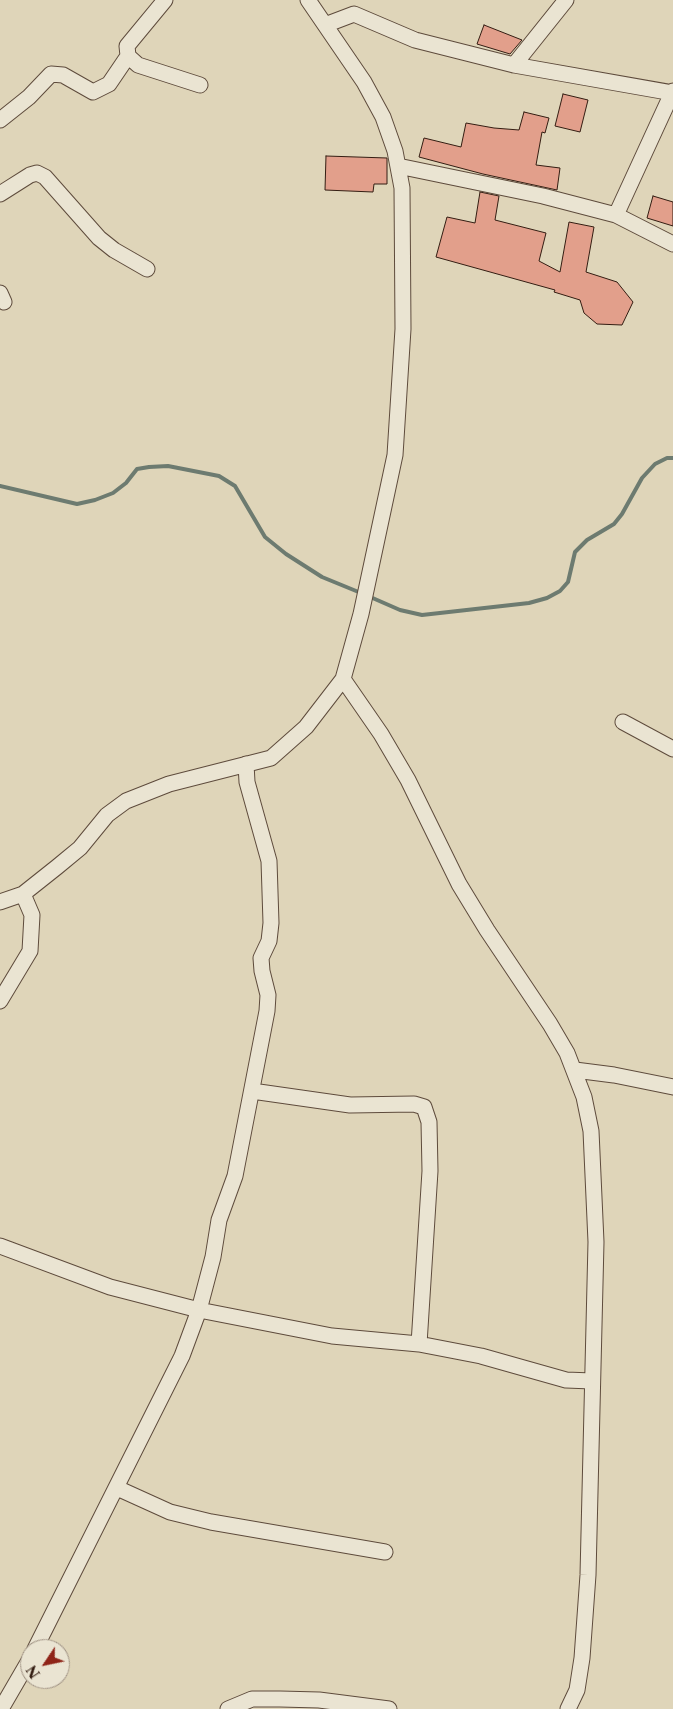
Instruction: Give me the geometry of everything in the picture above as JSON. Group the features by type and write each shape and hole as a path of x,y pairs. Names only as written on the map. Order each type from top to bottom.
{"street":[{"path":"0,120 51,74 63,75 80,87 93,92 109,84 128,56 127,46 165,0"},
{"path":"0,902 23,894 80,848 107,815 126,801 169,784 271,758 306,727 343,679 361,614 395,455 402,329 402,188 398,166 383,117 364,82 308,0"},
{"path":"514,65 566,0"},
{"path":"325,25 354,14 415,40 514,65 673,92 616,215"},
{"path":"128,56 138,65 200,85"},
{"path":"398,166 543,196 616,215 673,244"},
{"path":"0,194 30,175 37,173 45,177 99,238 114,250 147,269"},
{"path":"343,679 408,780 459,884 487,930 550,1024 575,1070 584,1097 591,1131 596,1242 588,1575 582,1658 577,1690 568,1709"},
{"path":"623,722 673,749"},
{"path":"40,1639 182,1356 199,1310 213,1257 219,1220 235,1176 267,1011 268,995 261,958 269,941 272,899 269,861 247,782 246,764"},
{"path":"0,1001 30,951 32,915 23,894"},
{"path":"575,1070 614,1075 673,1087"},
{"path":"252,1092 350,1105 414,1104 424,1107 429,1122 430,1171 419,1344"},
{"path":"0,1246 110,1287 199,1310 332,1336 419,1344 481,1356 566,1380 592,1381"},
{"path":"117,1488 170,1512 211,1522 385,1552"},
{"path":"2,1709 20,1677"},
{"path":"228,1709 252,1699 318,1700 389,1709"}],"building":[{"path":"484,25 522,40 510,54 477,44"},
{"path":"563,94 588,100 580,132 555,126"},
{"path":"524,112 549,118 545,133 542,132 536,165 560,168 557,190 483,174 419,157 424,138 461,147 466,123 519,130"},
{"path":"326,156 387,158 387,184 374,184 373,192 325,190"},
{"path":"480,192 499,196 495,220 546,233 539,261 560,272 569,222 594,227 586,272 617,282 633,302 622,325 597,324 584,313 580,300 554,292 555,290 436,257 447,217 475,223"},
{"path":"653,196 673,202 673,226 647,218"}],"waterway":[{"path":"368,596 400,610 422,615 529,603 547,598 560,591 568,582 575,552 587,540 614,524 622,514 642,478 655,464 667,458 673,458"},
{"path":"0,486 77,504 113,493 126,483 137,469 168,466 219,476 235,486 265,537 286,554 322,577 361,593"}]}
